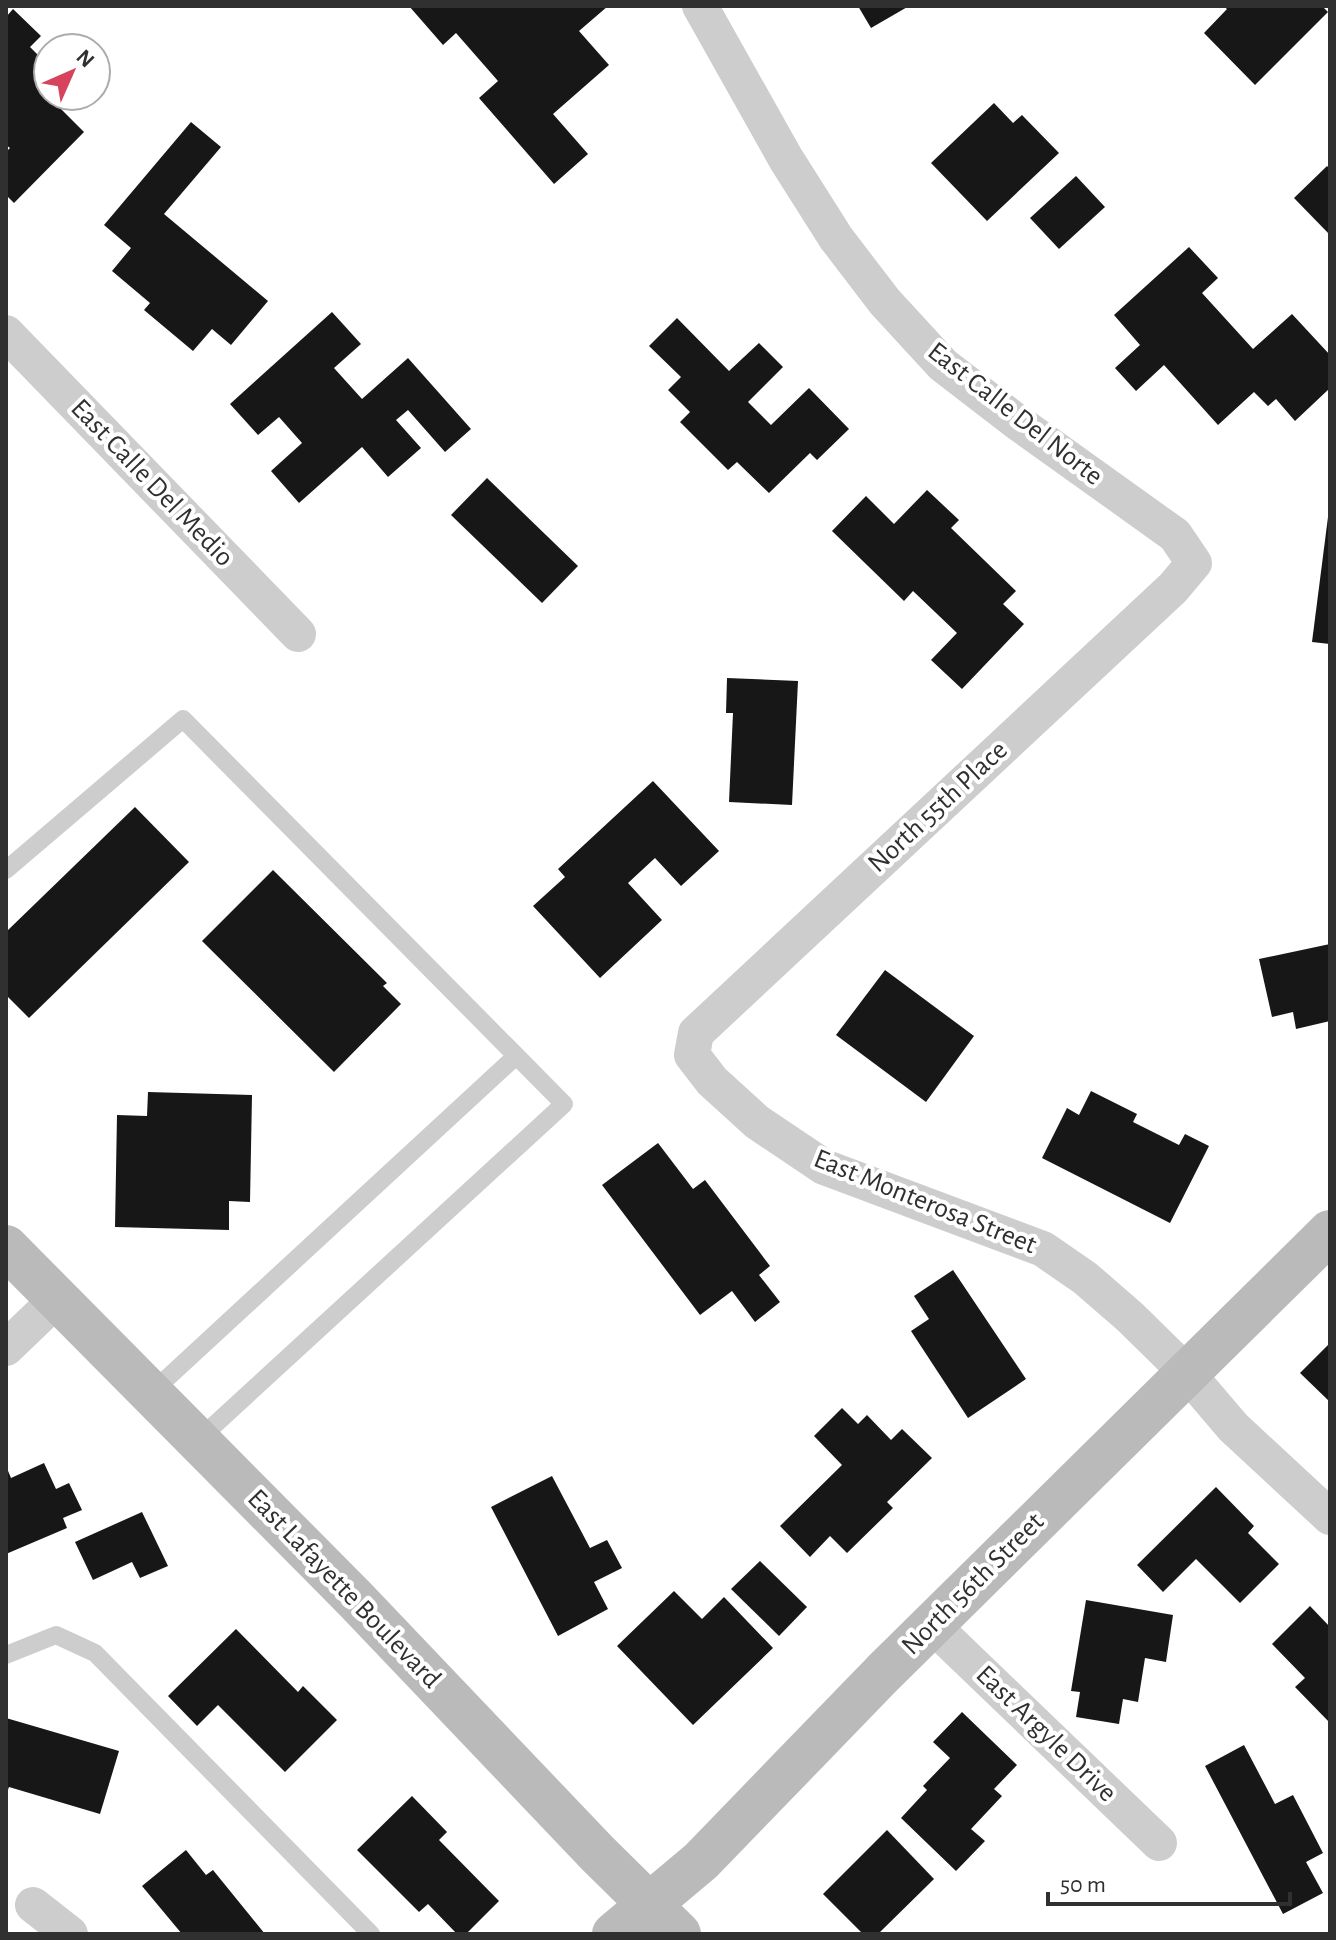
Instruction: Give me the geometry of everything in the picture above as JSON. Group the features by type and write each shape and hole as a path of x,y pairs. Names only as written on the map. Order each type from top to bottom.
{"main road":[{"name":"North 56th Street","path":"614,1934 664,1919 701,1861 883,1673 1330,1232"},
{"name":"East Lafayette Boulevard","path":"6,1247 356,1600 664,1919"}],"street":[{"name":"East Calle Del Norte","path":"700,6 786,159 836,238 885,302 943,365 1175,535 1194,563"},
{"name":"East Calle Del Medio","path":"6,333 298,634"},
{"name":"North 55th Place","path":"692,1055 696,1033 1173,588 1194,563"},
{"name":"East Monterosa Street","path":"692,1055 712,1081 757,1122 824,1167 1043,1249 1130,1317 1187,1373 1233,1427 1330,1517"},
{"path":"6,1348 57,1299"},
{"name":"East Argyle Drive","path":"932,1625 1159,1843"},
{"path":"33,1905 70,1934"}],"lane":[{"path":"6,870 183,719 564,1104 198,1440"},
{"path":"151,1393 516,1056"},
{"path":"6,1655 56,1635 95,1653 371,1934"}],"building":[{"path":"409,6 608,6 579,31 609,65 553,114 588,154 554,184 479,98 498,81 456,33 443,45"},
{"path":"858,6 909,6 871,28"},
{"path":"1223,6 1322,6 1328,12 1255,85 1204,33 1227,9"},
{"path":"13,9 37,32 32,32 30,47 32,112 64,112 84,132 14,203 6,195 6,152 10,148 6,145 6,17"},
{"path":"994,103 1013,123 1022,115 1059,153 987,221 931,163"},
{"path":"191,122 221,147 164,214 268,301 231,345 212,329 193,351 144,310 150,303 112,271 131,248 104,225"},
{"path":"1327,166 1330,169 1330,235 1294,198"},
{"path":"1076,176 1105,207 1059,249 1030,218"},
{"path":"1189,247 1218,278 1202,293 1253,349 1292,314 1330,355 1330,388 1295,421 1276,399 1268,406 1254,392 1218,425 1164,365 1136,391 1115,368 1140,345 1114,315"},
{"path":"332,312 361,344 334,368 362,399 408,358 471,429 445,452 408,410 396,420 421,448 388,477 362,447 299,503 271,471 302,443 279,417 258,435 230,404"},
{"path":"677,318 729,371 759,343 783,367 748,402 771,425 809,388 849,429 817,460 810,453 769,493 737,462 728,470 680,422 690,412 668,390 681,377 649,346"},
{"path":"487,478 578,566 542,603 451,515"},
{"path":"927,490 959,520 951,528 1016,591 1003,604 1024,624 962,689 931,660 957,633 913,591 904,601 832,531 866,496 894,524"},
{"path":"1330,517 1330,644 1312,642"},
{"path":"727,678 798,681 792,805 729,802 733,713 726,713"},
{"path":"653,781 719,851 681,886 655,858 628,883 662,920 600,978 533,906 565,877 558,869"},
{"path":"135,807 189,862 29,1018 6,995 6,932"},
{"path":"273,870 387,983 383,986 401,1004 334,1072 202,941"},
{"path":"1330,944 1330,1021 1296,1029 1293,1012 1272,1017 1259,959"},
{"path":"885,970 974,1036 926,1102 836,1035"},
{"path":"1091,1091 1137,1114 1133,1122 1179,1145 1185,1134 1209,1146 1170,1223 1042,1158 1067,1108 1079,1115"},
{"path":"148,1092 252,1095 250,1202 229,1201 229,1230 115,1227 117,1115 147,1116"},
{"path":"658,1143 693,1189 705,1180 770,1266 759,1275 780,1302 755,1322 732,1291 700,1315 602,1185"},
{"path":"953,1270 1026,1379 968,1418 911,1331 929,1319 914,1296"},
{"path":"1330,1343 1330,1402 1300,1373"},
{"path":"842,1408 858,1424 867,1415 891,1440 902,1429 932,1458 887,1502 893,1508 847,1553 830,1536 810,1557 780,1526 842,1465 814,1436"},
{"path":"44,1463 56,1489 69,1483 82,1510 63,1518 67,1528 6,1554 6,1466 11,1478"},
{"path":"552,1476 590,1548 607,1540 622,1568 594,1582 608,1609 558,1636 491,1507"},
{"path":"1216,1487 1254,1526 1248,1533 1279,1564 1240,1603 1196,1559 1163,1592 1137,1565"},
{"path":"142,1512 168,1566 140,1578 132,1562 93,1580 75,1542"},
{"path":"760,1561 807,1607 779,1636 731,1589"},
{"path":"674,1591 702,1619 724,1597 773,1648 693,1725 617,1646"},
{"path":"1086,1600 1173,1615 1166,1662 1145,1658 1138,1702 1123,1699 1119,1724 1076,1717 1080,1692 1071,1691"},
{"path":"1310,1606 1330,1627 1330,1723 1295,1687 1305,1678 1272,1644"},
{"path":"236,1629 298,1692 303,1686 337,1720 285,1772 218,1705 197,1726 168,1696"},
{"path":"962,1712 1017,1765 994,1789 1002,1796 971,1829 985,1841 956,1871 901,1818 927,1790 923,1786 950,1758 933,1742"},
{"path":"6,1718 119,1751 100,1814 9,1787 6,1795"},
{"path":"1244,1745 1275,1804 1293,1795 1323,1853 1306,1862 1323,1893 1283,1914 1205,1766"},
{"path":"412,1796 447,1832 439,1840 499,1901 466,1934 457,1934 428,1904 419,1912 357,1850"},
{"path":"887,1830 934,1879 878,1934 863,1934 823,1894"},
{"path":"186,1850 206,1875 213,1870 265,1934 182,1934 142,1886"}]}
